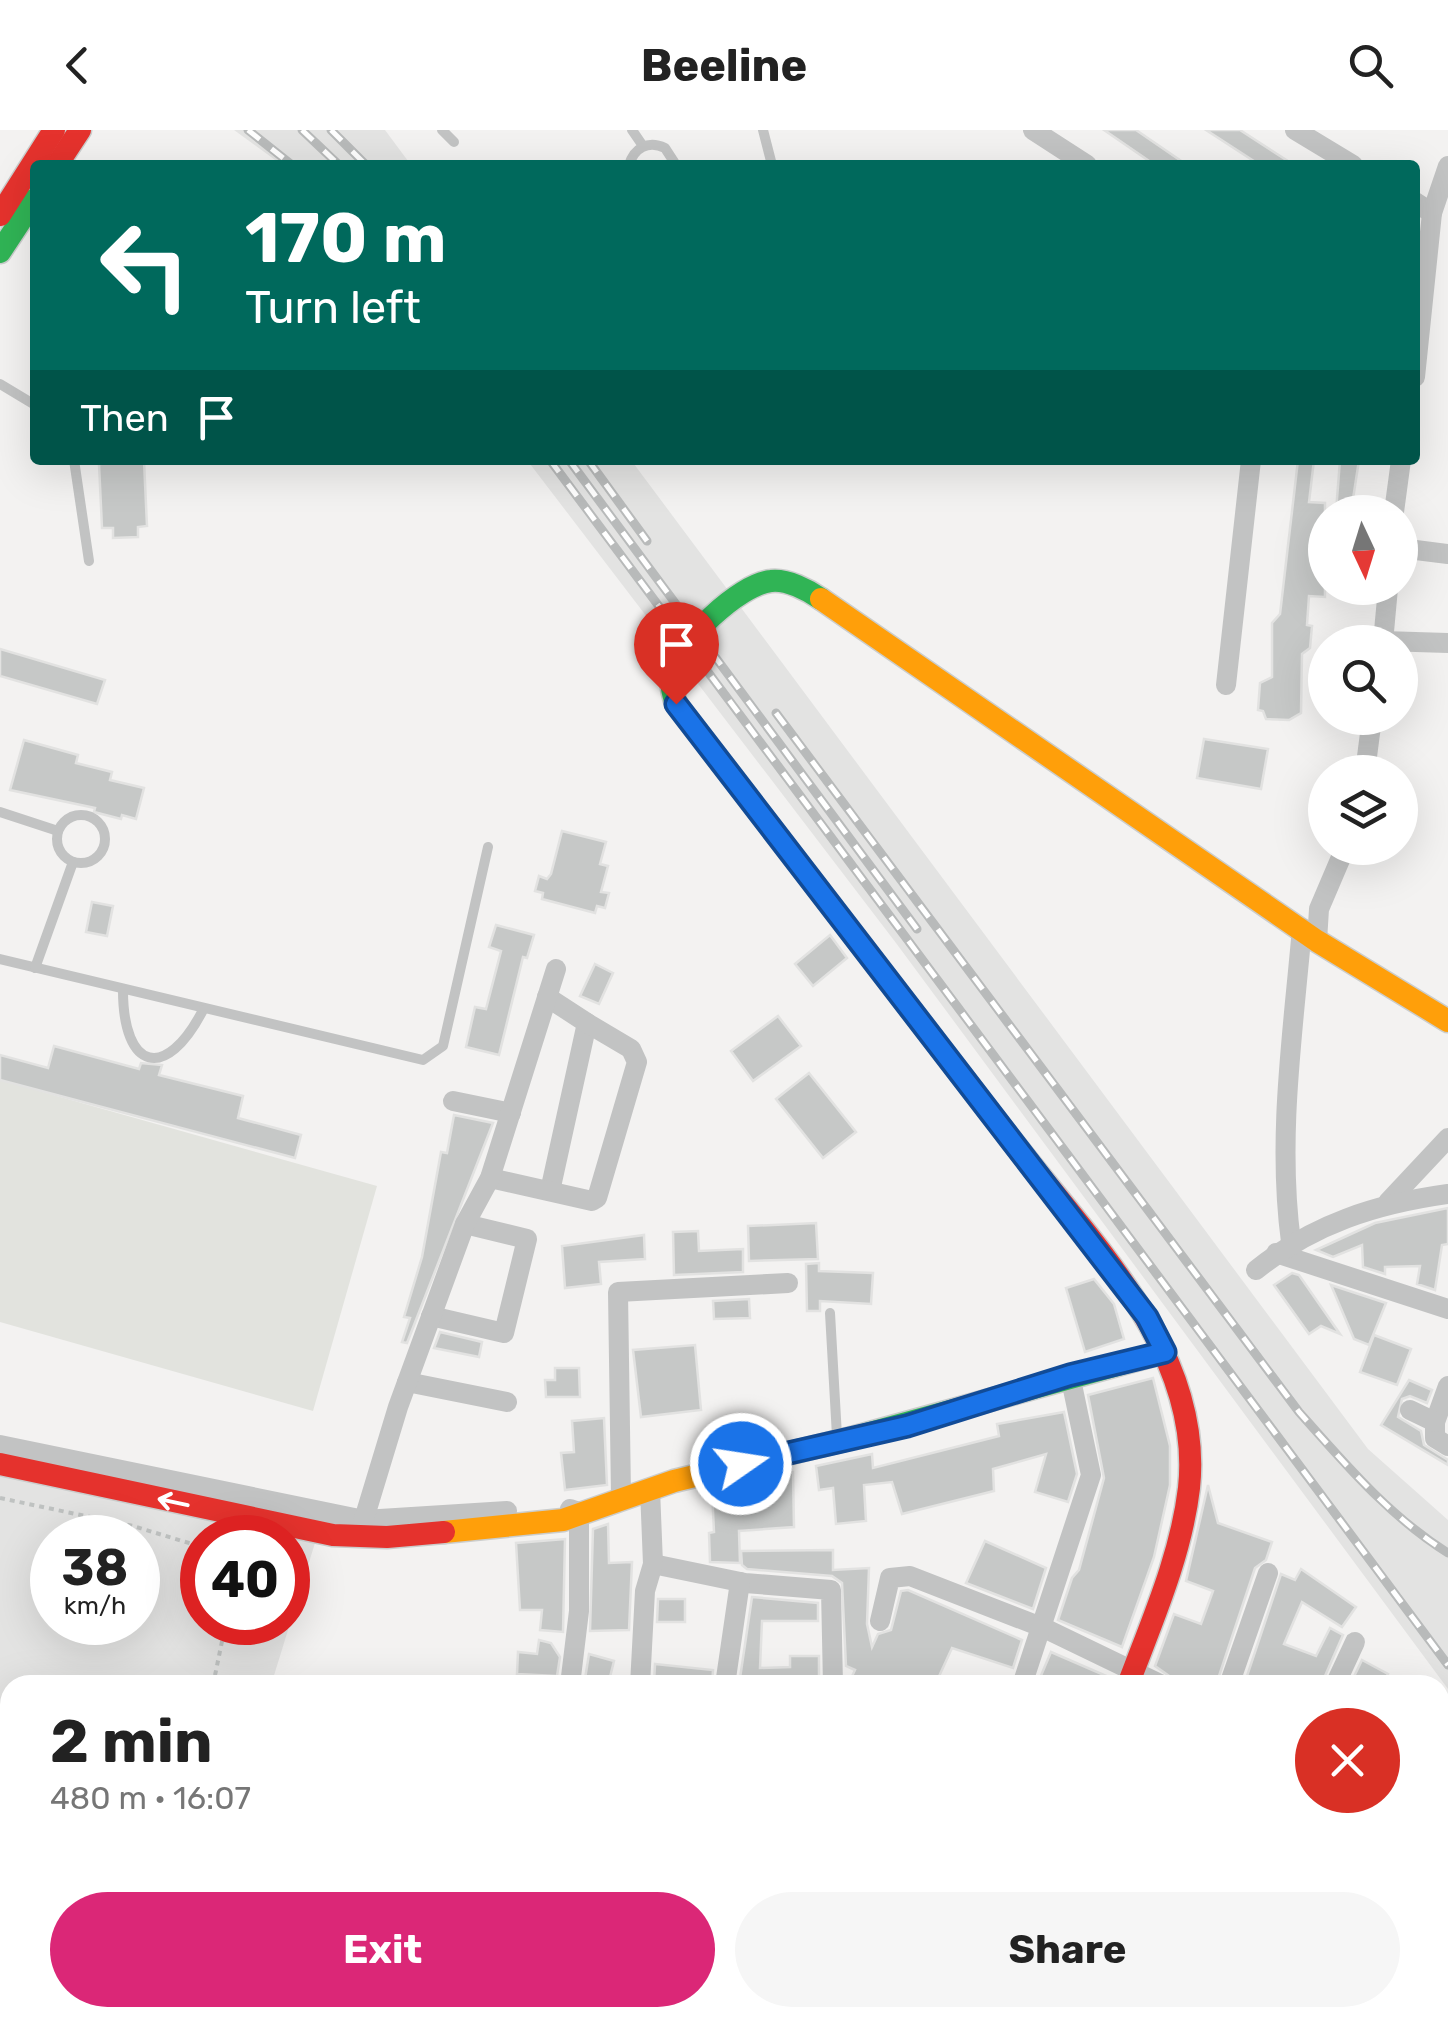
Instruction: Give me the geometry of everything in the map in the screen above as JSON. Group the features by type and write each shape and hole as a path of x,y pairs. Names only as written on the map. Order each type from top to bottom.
{"street":[{"path":"35,160 54,130"},
{"path":"60,160 80,130"},
{"path":"1033,130 1079,160"},
{"path":"1295,130 1345,160"},
{"path":"1420,282 1424,208 1448,166"},
{"path":"0,215 30,168"},
{"path":"0,252 30,207"},
{"path":"1226,685 1250,465"},
{"path":"1397,495 1401,465"},
{"path":"1418,550 1448,554"},
{"path":"1132,1675 1157,1610 1190,1485 1185,1426 1165,1352 1147,1317 676,704 670,684 673,667 697,632 745,590 769,581 791,584 815,595 1309,935 1448,1021"},
{"path":"1418,643 1448,643"},
{"path":"1284,1248 1284,1140 1309,935 1338,865"},
{"path":"361,1528 431,1316 465,1224 490,1178 556,970"},
{"path":"490,1178 592,1201 597,1198 637,1062 631,1049 547,997"},
{"path":"550,1191 587,1023"},
{"path":"453,1102 510,1113"},
{"path":"1388,1202 1448,1138"},
{"path":"1256,1270 1284,1248 1388,1202 1448,1194"},
{"path":"431,1316 504,1333 527,1239 465,1224"},
{"path":"1284,1248 1448,1309"},
{"path":"622,1496 618,1292 788,1283"},
{"path":"0,1464 333,1536 361,1528 564,1520 622,1496 907,1426 1070,1375 1165,1352"},
{"path":"1026,1675 1091,1474 1070,1375"},
{"path":"407,1382 506,1402"},
{"path":"1448,1386 1435,1422 1436,1438 1448,1446"},
{"path":"1410,1410 1435,1422"},
{"path":"0,1445 361,1528"},
{"path":"641,1675 645,1591 653,1564 650,1489"},
{"path":"571,1675 578,1610 579,1512"},
{"path":"653,1564 740,1582 831,1590 833,1675"},
{"path":"1233,1675 1268,1574"},
{"path":"880,1621 890,1578 910,1576 1044,1628 1126,1675"},
{"path":"726,1675 740,1582"},
{"path":"1340,1675 1356,1642"}],"lane":[{"path":"442,130 454,142"},
{"path":"632,130 644,146 665,148 673,160"},
{"path":"763,130 771,160"},
{"path":"633,160 644,146"},
{"path":"0,384 30,403"},
{"path":"75,465 89,561"},
{"path":"0,812 58,831"},
{"path":"82,814 96,819 104,832 104,847 95,859 73,862 61,853 58,831 67,819 82,814"},
{"path":"0,960 407,1060 437,1054 443,1046 488,847"},
{"path":"35,968 73,862"},
{"path":"123,990 126,1036 133,1048 147,1056 162,1056 176,1050 189,1037 203,1010"},
{"path":"830,1313 838,1442"}],"path":[{"path":"0,1498 133,1526 180,1540"},
{"path":"215,1675 221,1645"}],"shaded area":[{"path":"234,130 385,130 407,160 275,160"},
{"path":"531,465 635,465 1368,1449 1448,1520 1448,1675 1438,1675 896,943"},
{"path":"0,1080 377,1186 313,1411 0,1322"},
{"path":"0,1476 183,1515 180,1515 180,1645 283,1645 274,1675 0,1675"}],"building":[{"path":"1104,130 1136,130 1180,160 1148,160"},
{"path":"1206,130 1240,130 1286,160 1252,160"},
{"path":"99,465 144,465 147,526 138,527 138,537 113,538 113,528 102,528"},
{"path":"1297,465 1313,465 1308,495 1308,650 1302,654 1301,713 1289,720 1266,719 1263,711 1258,710 1260,683 1272,677 1272,623 1280,614"},
{"path":"1340,465 1358,465 1354,495 1337,495"},
{"path":"0,649 105,680 97,704 0,676"},
{"path":"1204,739 1268,749 1261,789 1197,778"},
{"path":"24,740 78,755 76,763 112,772 110,780 144,788 136,819 122,815 121,819 94,812 95,808 10,790"},
{"path":"562,831 606,842 600,864 608,866 601,892 609,893 605,908 597,906 595,913 542,899 543,893 535,891 539,876 547,879 551,874"},
{"path":"92,902 113,906 107,936 86,932"},
{"path":"496,925 534,935 527,958 523,957 499,1055 466,1047 475,1007 486,1009 501,951 489,947"},
{"path":"830,935 847,958 813,986 795,964"},
{"path":"595,964 613,973 599,1004 580,996"},
{"path":"778,1016 801,1046 753,1081 731,1051"},
{"path":"54,1046 139,1069 141,1063 162,1065 159,1075 243,1096 238,1118 301,1135 295,1158 0,1080 0,1055 48,1068"},
{"path":"809,1073 856,1132 823,1158 776,1099"},
{"path":"454,1115 493,1123 407,1343 402,1342 410,1318 404,1317 422,1257 441,1152 447,1153"},
{"path":"1448,1208 1448,1244 1442,1245 1435,1290 1417,1284 1420,1266 1385,1267 1385,1274 1363,1267 1362,1245 1333,1257 1316,1250 1375,1223"},
{"path":"816,1223 818,1259 749,1261 748,1226"},
{"path":"698,1231 699,1251 743,1249 743,1272 674,1275 673,1232"},
{"path":"644,1235 645,1259 599,1262 601,1284 565,1288 562,1246"},
{"path":"819,1263 819,1271 873,1273 871,1304 820,1301 820,1311 807,1311 806,1264"},
{"path":"1292,1273 1299,1275 1340,1334 1321,1326 1309,1334 1274,1285"},
{"path":"1094,1279 1114,1304 1124,1339 1085,1352 1066,1288"},
{"path":"1331,1285 1386,1303 1369,1345 1354,1339"},
{"path":"749,1299 750,1318 714,1319 713,1301"},
{"path":"440,1332 482,1342 479,1357 434,1348"},
{"path":"1374,1335 1411,1349 1397,1385 1360,1372"},
{"path":"695,1345 701,1410 641,1417 633,1350"},
{"path":"555,1368 579,1368 580,1397 546,1397 545,1380 555,1380"},
{"path":"1153,1378 1170,1446 1170,1485 1154,1557 1122,1647 1058,1620 1072,1578 1079,1570 1104,1478 1088,1395"},
{"path":"1409,1380 1432,1390 1427,1403 1410,1396 1402,1399 1398,1417 1421,1431 1424,1445 1448,1460 1448,1465 1381,1425"},
{"path":"1064,1412 1077,1474 1068,1502 1035,1492 1046,1454 993,1469 994,1491 902,1514 892,1482 864,1485 866,1521 836,1524 833,1488 819,1490 816,1466 872,1454 873,1468 999,1436 997,1424"},
{"path":"604,1418 607,1485 565,1490 561,1453 574,1452 572,1421"},
{"path":"793,1472 794,1527 739,1531 740,1563 710,1562 709,1533 714,1532 712,1491 761,1487 760,1480"},
{"path":"1208,1485 1218,1523 1272,1542 1266,1560 1255,1568 1219,1675 1168,1675 1155,1666 1174,1614 1201,1624 1213,1591 1186,1581"},
{"path":"608,1524 609,1563 632,1562 629,1630 590,1631 593,1529"},
{"path":"565,1539 563,1632 540,1630 542,1610 520,1610 516,1543"},
{"path":"985,1541 1046,1568 1033,1609 966,1583"},
{"path":"833,1550 833,1570 869,1568 867,1624 872,1647 878,1634 891,1630 901,1591 908,1590 1022,1640 1013,1668 952,1648 940,1675 853,1675 855,1670 846,1666 842,1583 832,1576 747,1569 742,1565 741,1551"},
{"path":"1301,1569 1356,1607 1342,1627 1302,1602 1284,1644 1316,1656 1330,1628 1343,1635 1325,1675 1247,1675 1281,1574 1295,1580"},
{"path":"752,1597 818,1603 818,1621 762,1621 760,1668 790,1667 790,1656 819,1656 819,1675 740,1675"},
{"path":"658,1599 685,1599 685,1622 657,1622"},
{"path":"539,1640 551,1643 560,1657 557,1675 517,1674 518,1652 537,1654"},
{"path":"1051,1652 1104,1675 1041,1675"},
{"path":"589,1654 614,1661 610,1675 586,1675"},
{"path":"1362,1660 1388,1674 1387,1675 1355,1675"},
{"path":"655,1664 713,1670 713,1675 654,1675"}],"railway":[{"path":"248,130 286,160"},
{"path":"302,130 334,160"},
{"path":"331,130 361,160"},
{"path":"554,465 1448,1665"},
{"path":"573,465 917,929"},
{"path":"592,465 647,541"},
{"path":"776,713 1299,1412 1387,1506 1448,1553"}],"traffic: fast":[{"path":"0,252 30,207"},
{"path":"821,599 790,583 771,581 727,603 698,631 677,661 671,682 676,704 1008,1136"},
{"path":"844,1440 1165,1352"}],"traffic: slow":[{"path":"821,599 1317,941 1448,1021"},
{"path":"444,1532 563,1520 674,1481 844,1440"}],"traffic: jam":[{"path":"35,160 54,130"},
{"path":"60,160 80,130"},
{"path":"0,215 30,168"},
{"path":"1008,1136 1133,1297 1159,1342 1178,1388 1189,1437 1185,1513 1164,1588 1132,1675"},
{"path":"0,1464 333,1535 387,1537 444,1532"}],"route":[{"path":"676,704 746,790 1147,1317 1165,1352 1070,1375 907,1426 741,1464"}]}
